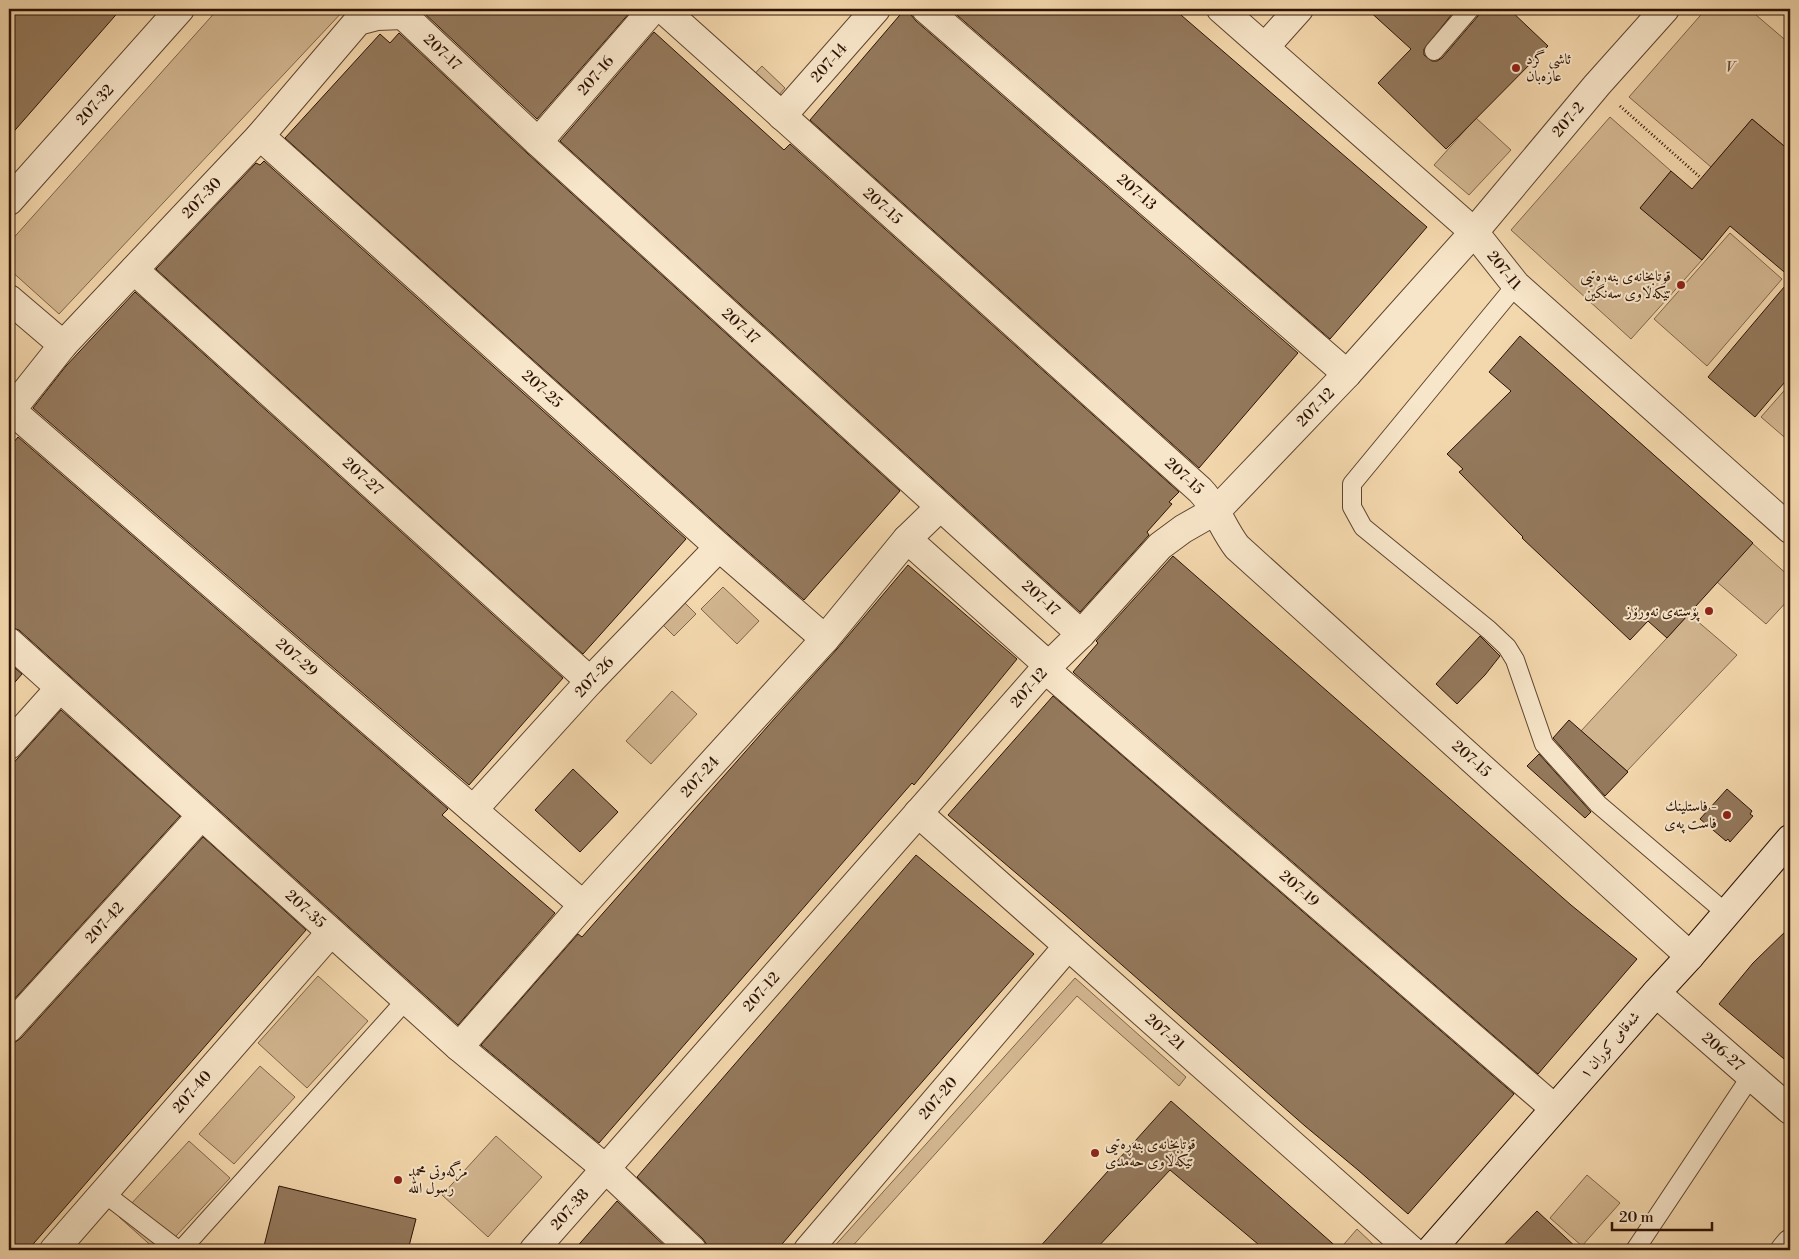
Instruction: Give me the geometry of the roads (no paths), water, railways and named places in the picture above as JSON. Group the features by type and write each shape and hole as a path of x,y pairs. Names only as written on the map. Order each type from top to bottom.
{"street":[{"name":"207-32","path":"9,201 180,9"},
{"name":"207-16","path":"538,142 653,9"},
{"name":"207-15","path":"663,9 1200,490 1216,510 1222,526 1237,547 1690,956"},
{"name":"207-14","path":"782,116 876,9"},
{"name":"207-13","path":"926,9 1347,374"},
{"name":"207-11","path":"1221,9 1474,232 1516,285 1790,529"},
{"path":"1265,48 1299,9"},
{"name":"207-2","path":"1474,232 1597,85 1665,9"},
{"name":"207-17","path":"405,12 538,142 1081,634"},
{"name":"207-30","path":"10,411 64,345 260,136 358,21 376,16 405,12"},
{"name":"207-25","path":"260,136 719,547 825,639"},
{"name":"207-12","path":"606,1169 1047,667 1081,634 1160,546 1183,529 1197,523 1216,510 1347,374 1474,232"},
{"name":"207-27","path":"134,270 590,681"},
{"path":"9,299 64,345"},
{"name":"207-29","path":"10,411 583,904"},
{"name":"207-24","path":"459,1047 583,904 825,639 906,539 940,507"},
{"path":"906,539 1047,667"},
{"name":"207-26","path":"473,810 590,681 719,547"},
{"name":"207-35","path":"9,642 406,1000 459,1047 606,1169 692,1250"},
{"name":"207-19","path":"1047,667 1554,1108"},
{"path":"9,746 60,688"},
{"name":"207-21","path":"918,813 1411,1250"},
{"name":"207-42","path":"9,1028 201,816"},
{"name":"شەقامی کوران ١","path":"1431,1250 1656,992 1690,956 1790,839"},
{"name":"207-40","path":"54,1250 331,932"},
{"name":"207-20","path":"808,1250 1068,946"},
{"name":"206-27","path":"1656,992 1790,1110"},
{"name":"207-38","path":"534,1250 606,1169"},
{"path":"1784,1250 1790,1244"}],"lane":[{"path":"1434,51 1470,9"},
{"path":"1516,285 1352,484 1352,507 1363,527 1507,646 1521,676 1544,744 1598,804 1726,913"},
{"path":"104,1193 179,1250 406,1000"},
{"path":"1635,1250 1751,1076"}],"place":[{"name":"ئاشی گرد عازه‌بان","path":"1516,68"},
{"name":"قوتابخانەی بنەڕەتیی تێکەڵاوی سەنگین","path":"1681,285"},
{"name":"پۆسته‌ی نه‌ورۆز","path":"1709,611"},
{"name":"فاستلینك - فاست په‌ی","path":"1727,815"},
{"name":"قوتابخانەی بنەڕەتیی تێکەڵاوی حەمدی","path":"1095,1153"},
{"name":"مزگەوتی محمد رسول الله","path":"398,1180"}],"park label":[{"name":"V","path":"1730,67"}]}
